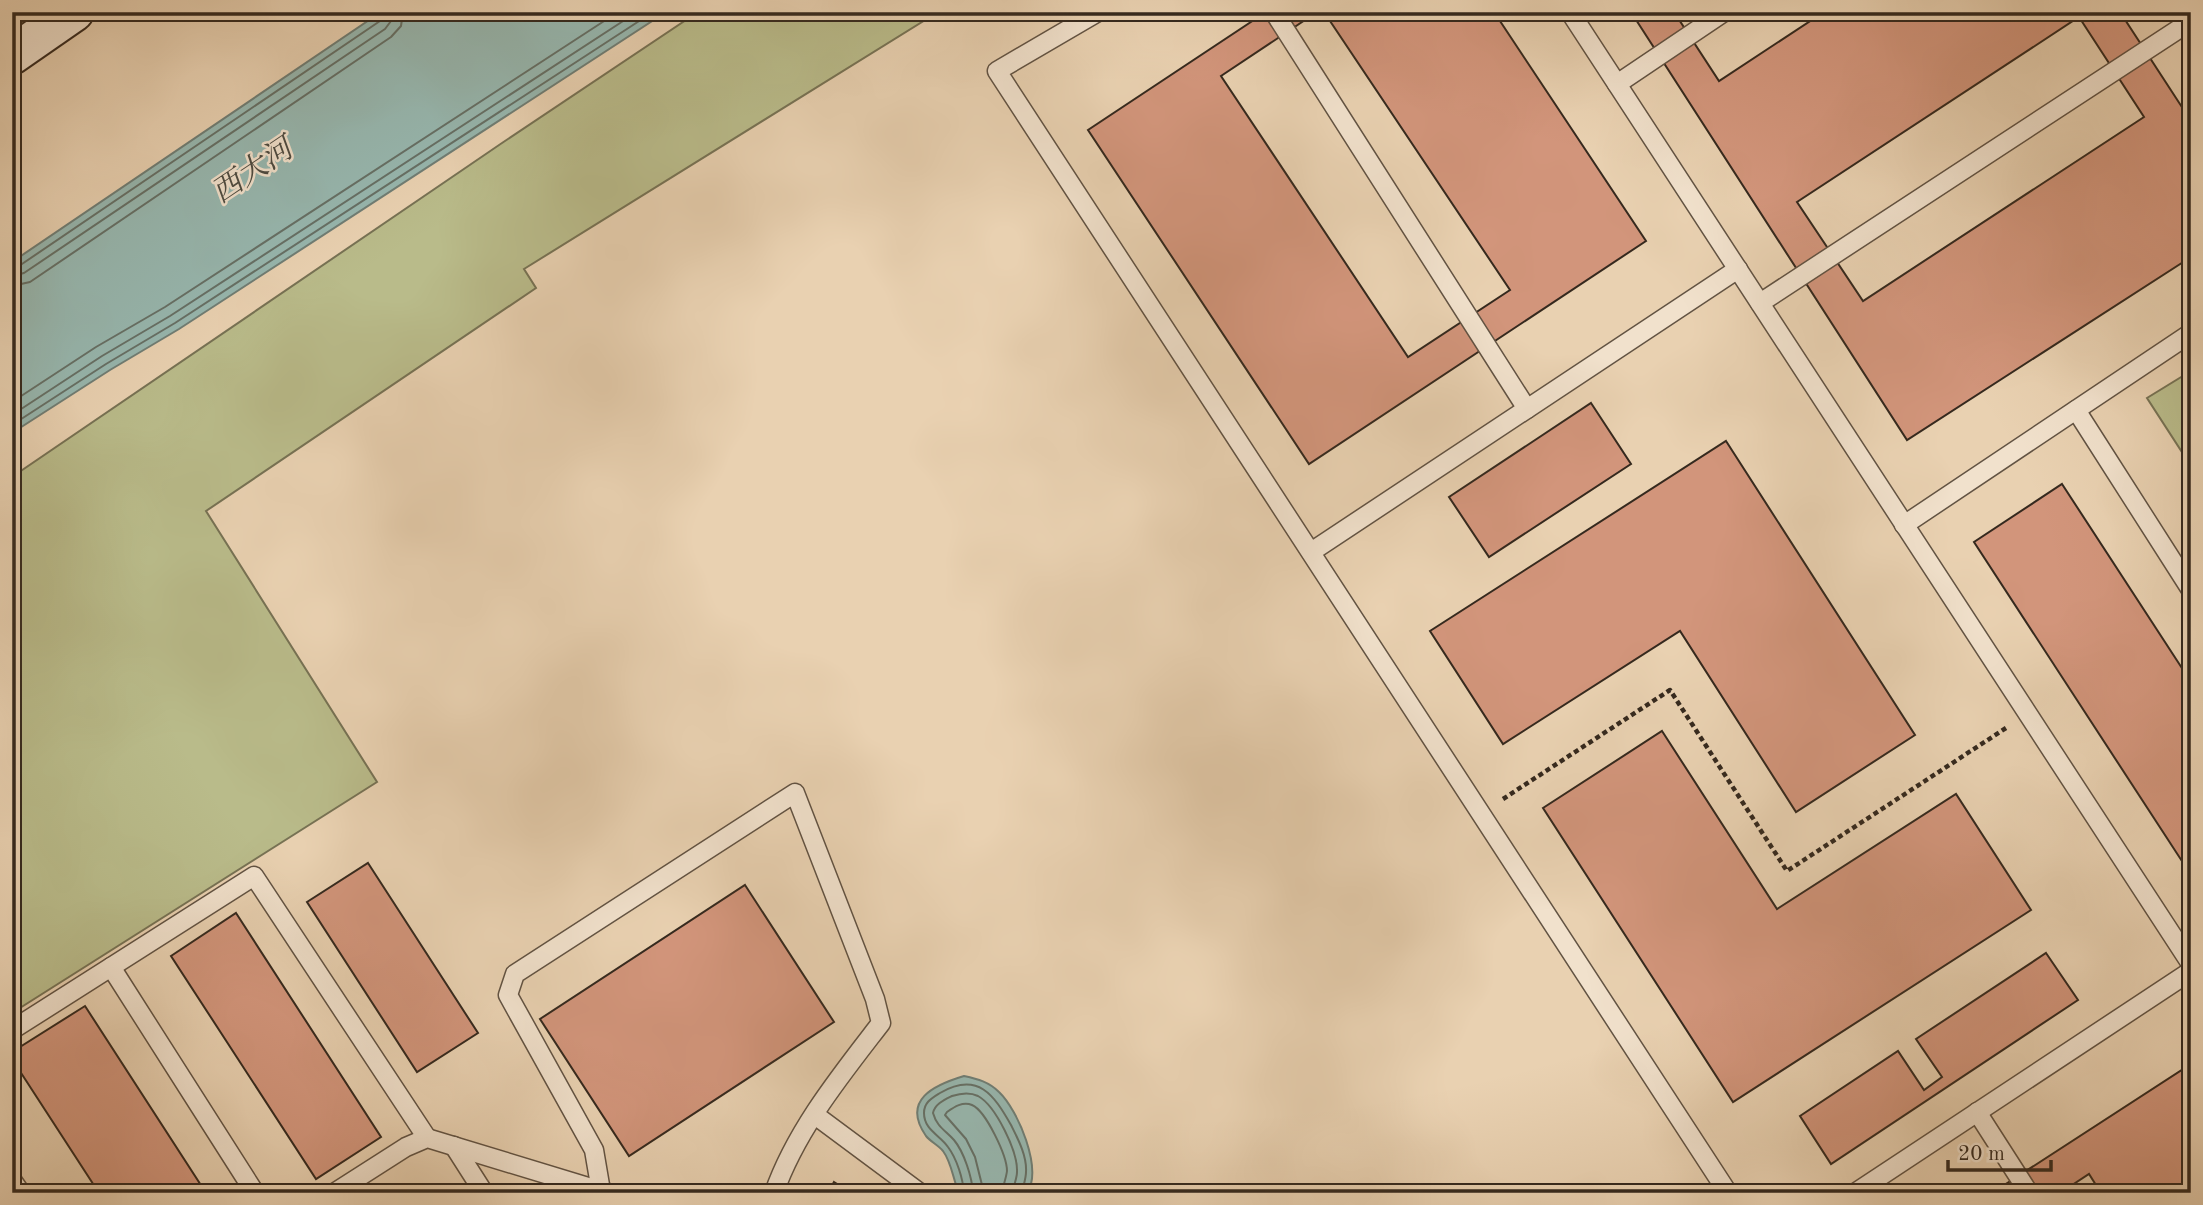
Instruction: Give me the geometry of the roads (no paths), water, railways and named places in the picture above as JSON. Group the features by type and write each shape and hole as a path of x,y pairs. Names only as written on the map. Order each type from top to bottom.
{"main road":[{"path":"12,55 74,12"}],"lane":[{"path":"1098,12 998,71 1728,1193"},
{"path":"1274,12 1527,409"},
{"path":"1570,12 2191,964"},
{"path":"1617,84 1724,12"},
{"path":"1760,303 2191,21"},
{"path":"1311,552 1738,269"},
{"path":"1904,525 2191,333"},
{"path":"2076,410 2191,590"},
{"path":"605,1192 594,1150 508,995 515,974 795,793 875,999 881,1023 839,1077 799,1139 774,1193"},
{"path":"12,1030 254,876 427,1138"},
{"path":"111,967 255,1193"},
{"path":"1855,1193 2191,971"},
{"path":"1977,1112 2029,1193"},
{"path":"815,1115 920,1193"},
{"path":"334,1193 406,1147 427,1138 605,1192"},
{"path":"454,1146 484,1193"},
{"path":"12,1180 21,1193"}],"water":[{"name":"西大河","path":"381,12 666,12 179,329 12,433 12,262"},
{"path":"964,1076 991,1086 1014,1112 1030,1155 1031,1183 1027,1193 959,1193 946,1156 926,1136 919,1123 917,1113 924,1096 942,1084"}]}
